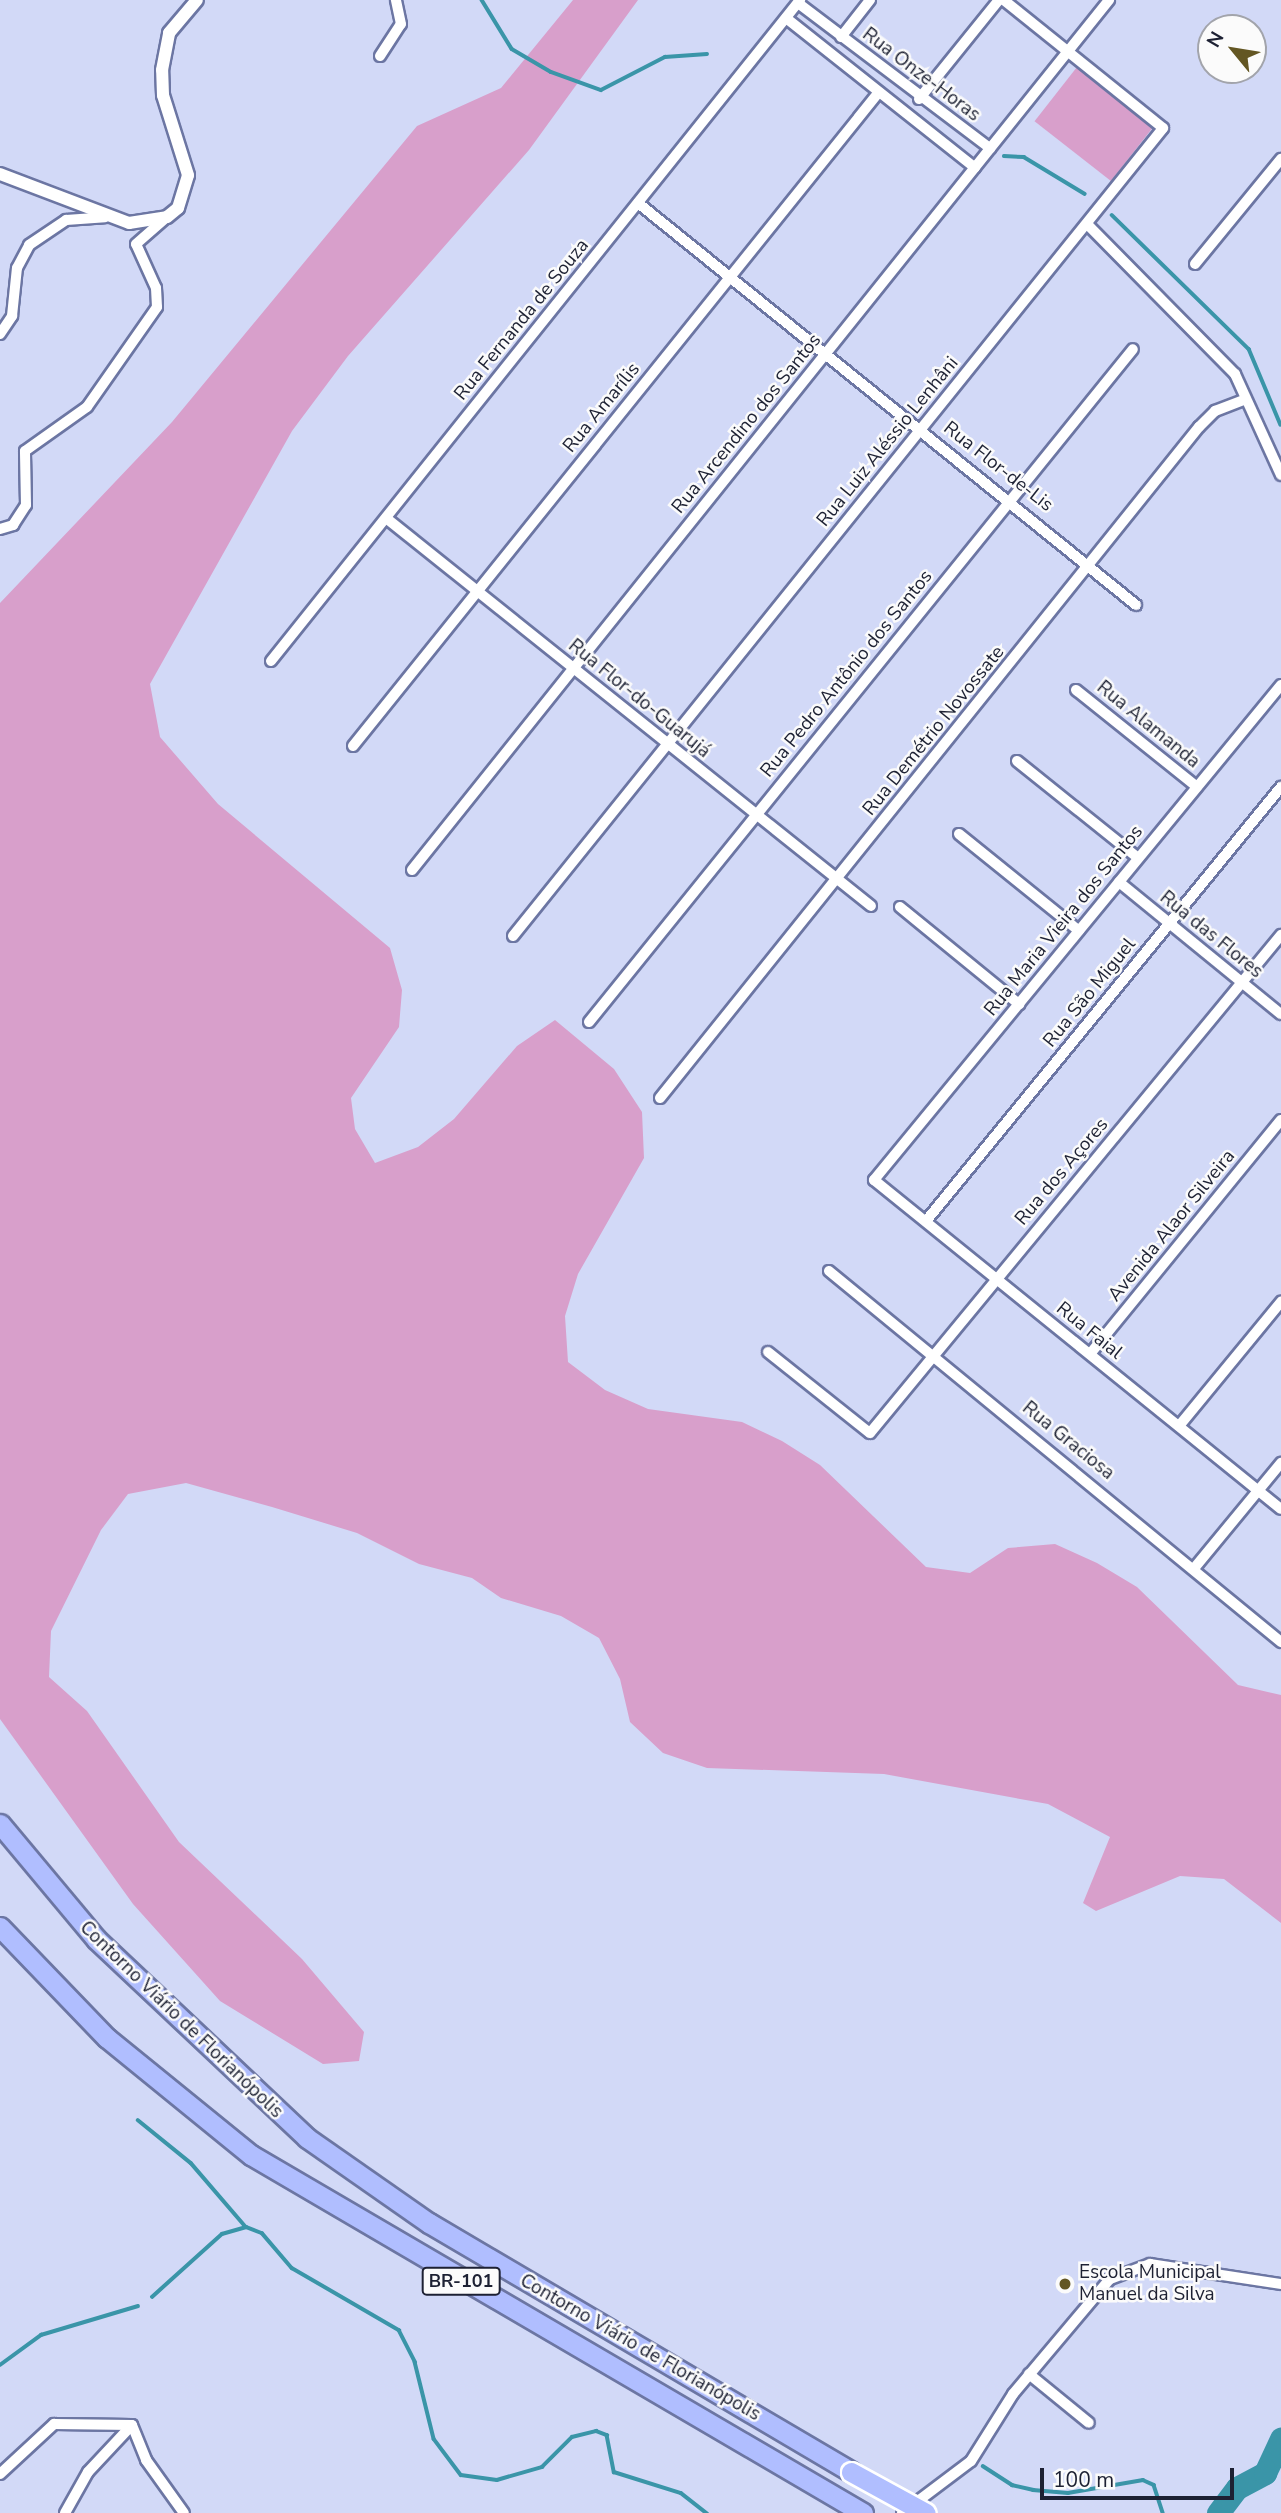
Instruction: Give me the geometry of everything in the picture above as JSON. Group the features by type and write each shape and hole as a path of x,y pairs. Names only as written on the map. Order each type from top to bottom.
{"highway":[{"name":"Contorno Viário de Florianópolis","path":"0,1824 96,1939 307,2138 429,2223 851,2472 926,2513"},
{"name":"Contorno Viário de Florianópolis","path":"0,1927 107,2038 251,2155 863,2513"}],"street":[{"path":"0,529 13,525 26,505 25,451 87,407 157,307 156,288 136,244 167,217 187,192 188,175 163,95 164,48 177,18 197,0"},
{"path":"380,56 401,24 396,0"},
{"path":"841,37 870,0"},
{"path":"919,99 999,0"},
{"name":"Rua Luiz Aléssio Lenhâni","path":"513,936 1163,128 1004,0"},
{"name":"Rua Arcendino dos Santos","path":"412,870 1109,0"},
{"name":"Rua Onze-Horas","path":"799,2 919,99 990,148"},
{"name":"Rua Fernanda de Souza","path":"271,661 799,2"},
{"name":"Rua Onze-Horas","path":"786,18 975,168"},
{"name":"Rua Amarílis","path":"353,746 879,92"},
{"path":"1195,264 1281,159"},
{"path":"0,174 104,216 144,224 167,217"},
{"name":"Rua Flor-de-Lis","path":"638,203 1092,564 1136,605"},
{"path":"0,334 12,316 17,268 29,245 66,220 104,216"},
{"path":"1087,224 1235,374 1244,400 1281,475"},
{"name":"Rua Pedro Antônio dos Santos","path":"589,1022 1133,349"},
{"name":"Rua Demétrio Novossate","path":"660,1098 1092,564 1199,427 1214,411 1244,400"},
{"name":"Rua Flor-do-Guarujá","path":"386,518 870,906"},
{"name":"Rua Maria Vieira dos Santos","path":"874,1180 1281,685"},
{"name":"Rua Alamanda","path":"1076,690 1197,787"},
{"path":"1017,761 1138,858"},
{"name":"Rua São Miguel","path":"926,1222 1281,787"},
{"path":"959,834 1079,931"},
{"name":"Rua das Flores","path":"1119,882 1281,1014"},
{"path":"900,907 1019,1004"},
{"name":"Rua dos Açores","path":"768,1352 870,1433 1281,934"},
{"name":"Avenida Alaor Silveira","path":"1090,1354 1281,1120"},
{"name":"Rua Faial","path":"874,1180 1281,1509"},
{"name":"Rua Graciosa","path":"829,1271 1195,1566 1281,1642"},
{"path":"1179,1426 1281,1302"},
{"path":"1195,1566 1281,1463"},
{"path":"902,2513 971,2461 1029,2374 1091,2297 1132,2267 1171,2266 1281,2284"},
{"path":"1029,2374 1089,2423"},
{"path":"0,2474 54,2424 132,2425"},
{"path":"65,2513 88,2472 132,2425"},
{"path":"132,2425 146,2460 184,2513"}],"shaded area":[{"path":"573,0 638,0 529,150 348,356 292,431 150,684 160,737 218,804 390,948 402,990 399,1027 351,1098 355,1129 375,1163 418,1147 454,1119 517,1046 555,1020 614,1069 642,1112 644,1158 578,1274 565,1316 568,1362 605,1390 648,1409 742,1422 782,1441 820,1465 926,1567 970,1573 1008,1548 1055,1544 1097,1563 1137,1587 1238,1685 1281,1695 1281,1923 1224,1879 1180,1876 1096,1911 1083,1903 1110,1837 1048,1804 884,1774 707,1768 663,1753 630,1722 620,1679 599,1638 561,1616 501,1598 472,1578 419,1564 357,1533 272,1507 186,1483 128,1494 101,1530 51,1631 49,1677 87,1711 179,1842 302,1959 364,2032 359,2061 323,2064 220,2001 133,1904 0,1719 0,603 172,422 417,126 501,88"},
{"path":"1077,67 1153,127 1111,181 1035,121"}],"waterway":[{"path":"482,0 512,49 551,72 601,90 665,57 707,54"},
{"path":"1004,156 1024,157 1085,194"},
{"path":"1112,215 1249,349 1281,425"},
{"path":"138,2120 191,2163 246,2227"},
{"path":"152,2297 222,2234 246,2227 262,2233 292,2268 399,2330 415,2362 434,2439 461,2475 497,2480 542,2467 572,2437 596,2431 607,2435 614,2472 681,2493 707,2513"},
{"path":"0,2365 41,2335 138,2306"},
{"path":"1218,2513 1237,2488 1265,2473 1281,2438"},
{"path":"983,2466 1012,2485 1033,2490 1068,2493 1143,2480 1154,2485 1163,2513"}],"place":[{"name":"Escola Municipal Manuel da Silva","path":"1065,2284"}]}
